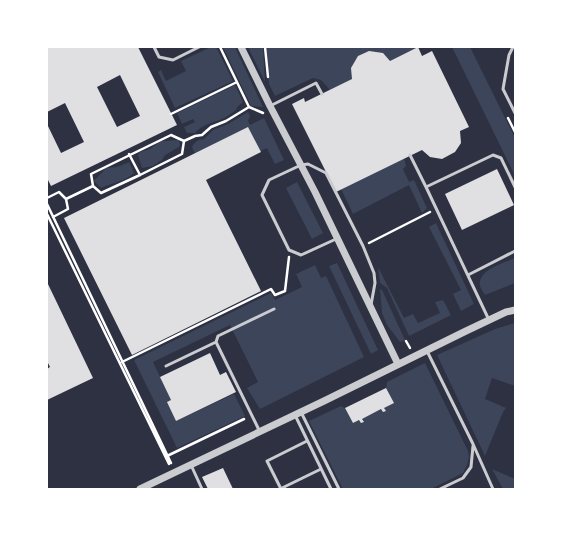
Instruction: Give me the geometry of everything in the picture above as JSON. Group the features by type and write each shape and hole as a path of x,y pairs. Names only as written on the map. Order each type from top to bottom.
{"street":[{"path":"241,47 338,238 398,364"},
{"path":"140,489 298,414 489,320 515,310"}],"lane":[{"path":"154,47 159,57 173,60 199,47"},
{"path":"513,47 509,55 503,89 515,113"},
{"path":"270,106 316,83 322,94"},
{"path":"410,155 489,320"},
{"path":"426,187 493,155 501,158 515,187"},
{"path":"338,238 301,255 289,250 262,195 269,180 301,165 308,164 326,173 363,246 374,273 375,283 370,306"},
{"path":"468,275 515,252"},
{"path":"260,432 216,342 218,336 274,309"},
{"path":"166,366 216,342"},
{"path":"427,351 493,488"},
{"path":"298,414 307,441 330,489"},
{"path":"298,414 339,489"},
{"path":"307,441 267,461 281,489 321,469"},
{"path":"440,489 463,478 471,466 473,444"},
{"path":"191,465 202,489"}],"path":[{"path":"220,47 248,107 264,113"},
{"path":"265,47 269,84"},
{"path":"171,114 237,82"},
{"path":"92,187 91,174 129,154 171,135 184,141 195,136 202,135 211,127 226,121 248,107"},
{"path":"508,117 515,132"},
{"path":"92,187 102,193 182,154 184,141"},
{"path":"129,154 140,175"},
{"path":"66,199 92,187"},
{"path":"47,198 59,192 66,199 68,209 53,217"},
{"path":"47,204 175,473"},
{"path":"363,246 436,208"},
{"path":"47,214 175,473"},
{"path":"122,362 272,289 275,295 285,291 289,250"},
{"path":"406,341 411,350"},
{"path":"167,456 244,419"}],"shaded area":[{"path":"211,47 216,47 233,81 175,108 158,72 161,70 166,81 186,71 181,61"},
{"path":"223,47 235,47 263,107 251,106"},
{"path":"248,47 263,47 265,82"},
{"path":"265,47 418,47 330,90 321,80 313,78 275,96 269,84"},
{"path":"452,47 470,47 515,138 515,176"},
{"path":"235,85 243,102 237,107 236,110 222,119 205,125 195,133 187,133 184,127 195,122 193,119 182,124 177,113"},
{"path":"248,112 250,116 248,121 250,125 264,118 284,160 275,164 267,148 258,152 247,128 195,154 192,147 195,142 204,139 213,130 228,124"},
{"path":"179,140 180,146 164,156 163,159 153,166 142,168 138,155 140,152 150,149 161,141"},
{"path":"404,158 406,166 403,169 409,182 414,180 427,208 422,213 409,185 353,214 341,189"},
{"path":"129,162 134,173 127,178 101,188 94,181 106,168 117,167"},
{"path":"297,182 323,233 312,239 286,188"},
{"path":"436,223 474,304 461,311 453,294 461,290 429,227"},
{"path":"515,258 515,283 485,295 480,286 480,280 487,271"},
{"path":"337,263 378,350 371,354 329,266"},
{"path":"315,265 321,278 326,276 364,357 260,409 247,388 258,382 230,325 153,362 171,400 176,421 234,394 245,416 177,448 134,360 271,293 275,300 302,287 296,274"},
{"path":"378,267 404,318 413,314 418,323 440,313 435,302 443,300 451,315 409,336 387,288 380,283"},
{"path":"380,289 382,290 405,340 400,342 387,325 382,313"},
{"path":"515,323 515,386 492,378 485,399 506,408 485,456 437,355 495,329"},
{"path":"425,363 468,451 469,457 463,473 431,489 343,489 309,421 341,406 345,408 353,423 393,403 386,388 387,382"},
{"path":"492,469 515,479 515,489 503,489"}],"building":[{"path":"47,47 138,47 177,125 51,186 47,178 47,124 61,153 84,142 65,103 47,112","holes":["120,75 140,116 117,127 97,87"]},
{"path":"418,47 422,56 432,51 469,127 460,131 461,143 455,152 442,159 430,157 422,150 336,192 292,104 304,98 305,102 352,79 351,68 358,56 369,51 383,53 390,61"},
{"path":"248,127 261,152 206,180 261,291 132,355 64,218"},
{"path":"497,169 514,205 462,230 445,194"},
{"path":"47,282 93,378 47,400 47,369 50,367 47,361"},
{"path":"210,353 220,375 226,372 236,392 176,421 167,402 171,400 160,377"},
{"path":"386,388 394,403 384,408 386,411 383,412 381,409 362,419 364,422 361,423 359,420 353,423 345,408"},
{"path":"223,468 233,489 208,489 202,477"}]}
